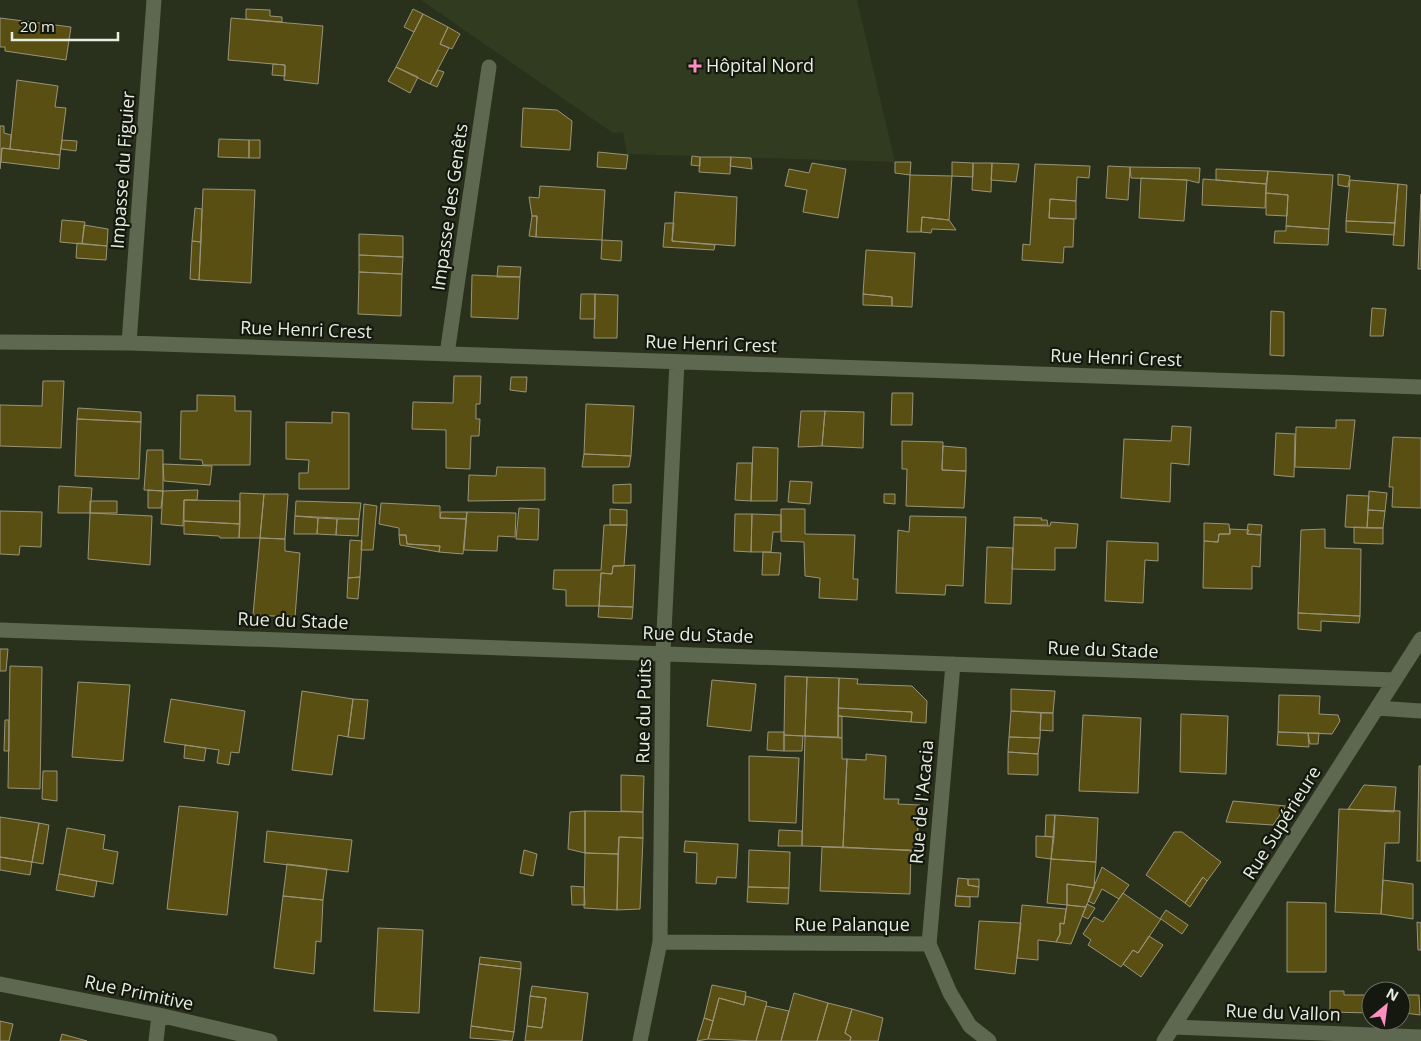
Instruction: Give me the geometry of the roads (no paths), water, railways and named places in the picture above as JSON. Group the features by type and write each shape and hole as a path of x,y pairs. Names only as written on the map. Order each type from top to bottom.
{"street":[{"name":"Impasse du Figuier","path":"130,343 154,0"},
{"name":"Impasse des Genêts","path":"447,354 489,66"},
{"name":"Rue Henri Crest","path":"0,342 130,343 1421,387"},
{"name":"Rue du Puits","path":"640,1041 660,942 663,653 677,362"},
{"name":"Rue du Stade","path":"0,630 1395,680"},
{"name":"Rue Supérieure","path":"1174,1027 1421,639"},
{"name":"Rue de l'Acacia","path":"928,944 953,664"},
{"path":"1377,708 1421,710"},
{"name":"Rue Palanque","path":"660,942 928,944 950,992 970,1026 989,1041"},
{"name":"Rue Primitive","path":"0,984 159,1015 270,1041"},
{"path":"156,1041 159,1015"},
{"path":"1164,1041 1174,1027"},
{"name":"Rue du Vallon","path":"1174,1027 1421,1037"}],"place":[{"name":"Hôpital Nord","path":"695,66"}]}
